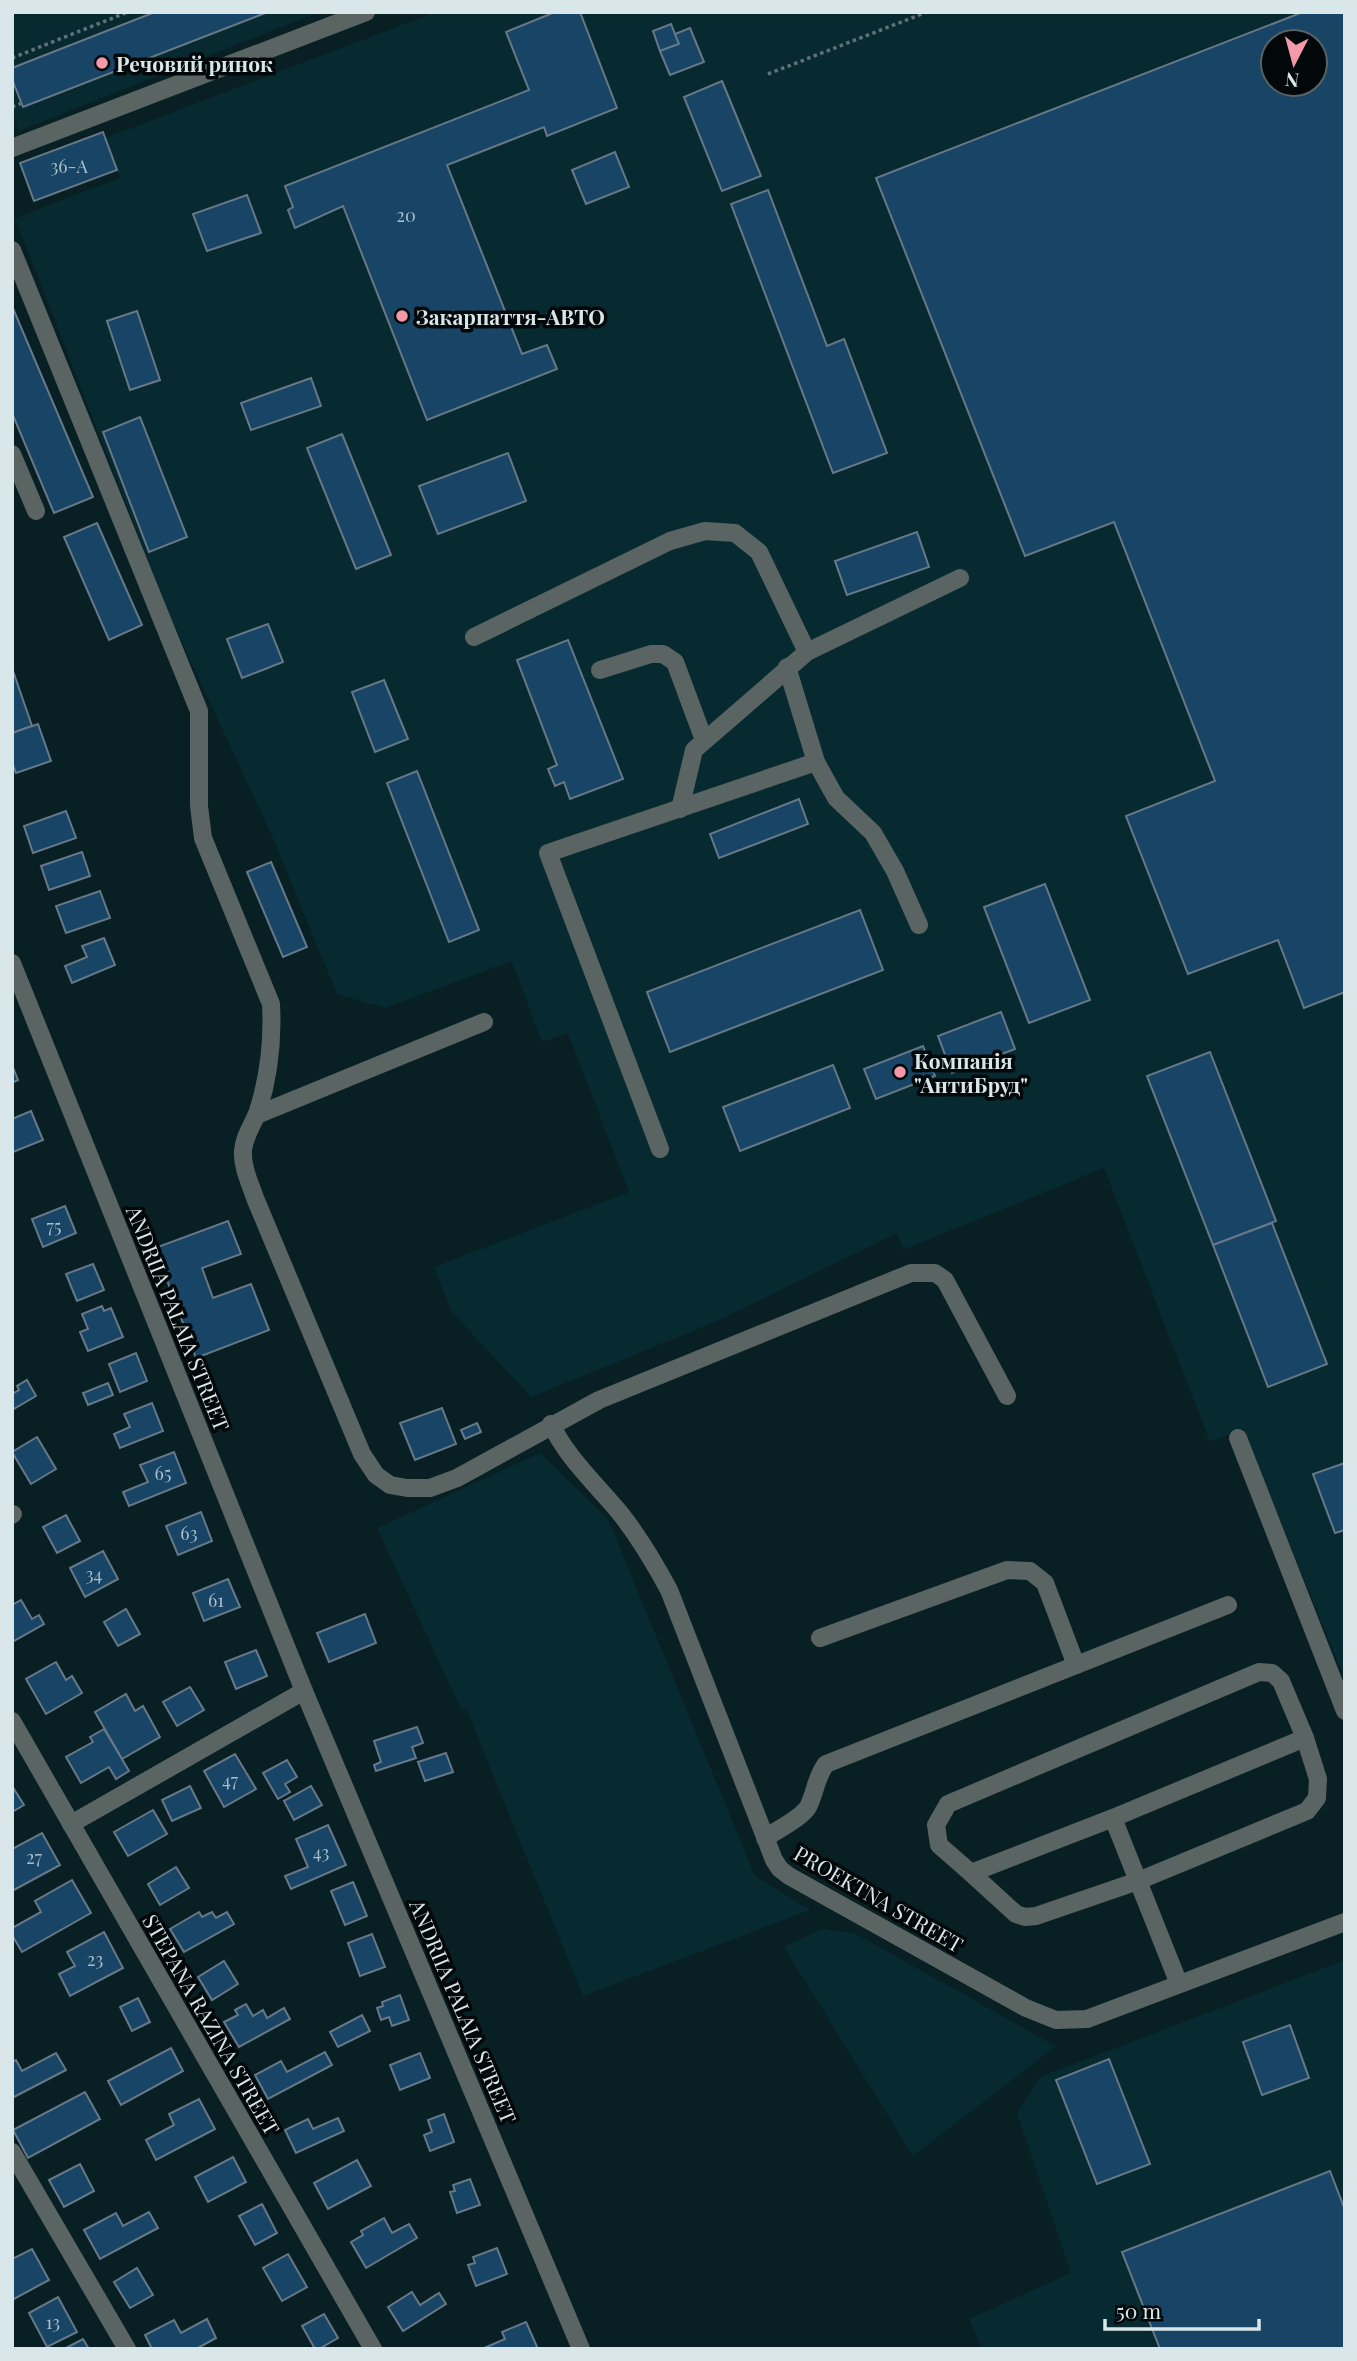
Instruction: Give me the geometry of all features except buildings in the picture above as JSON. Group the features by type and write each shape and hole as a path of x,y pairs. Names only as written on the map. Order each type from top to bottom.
{"street":[{"path":"13,146 366,12"},
{"path":"12,250 199,711 199,806 203,838 271,1004 272,1030 267,1081 257,1115 245,1137 243,1161 255,1198 346,1417 362,1454 376,1475 390,1485 429,1488 457,1478 599,1400 911,1273 935,1273 945,1280 1007,1396"},
{"path":"12,454 36,511"},
{"path":"474,637 670,541 705,531 735,533 759,552 807,652"},
{"path":"680,809 694,750 787,667 807,652 960,578"},
{"path":"600,670 651,654 663,654 675,662 704,740"},
{"path":"787,667 816,762 836,798 873,833 895,871 919,925"},
{"path":"660,1149 548,853 816,762"},
{"name":"ANDRIIA PALAIA STREET","path":"12,963 304,1691 581,2349"},
{"path":"257,1115 484,1022"},
{"name":"PROEKTNA STREET","path":"551,1424 561,1444 622,1516 669,1590 774,1860 780,1870 789,1876 1026,2008 1056,2020 1087,2019 1345,1922"},
{"path":"1238,1438 1345,1710"},
{"path":"820,1638 1007,1570 1030,1571 1045,1583 1076,1665"},
{"path":"765,1838 804,1812 809,1805 818,1774 826,1764 1228,1605"},
{"path":"1259,1672 1272,1673 1281,1681 1305,1738 1318,1779 1317,1798 1307,1811 1138,1881 1036,1916 1025,1917 1016,1913 939,1845 936,1825 948,1804 1259,1672"},
{"path":"71,1824 304,1691"},
{"name":"STEPANA RAZINA STREET","path":"12,1721 373,2349"},
{"path":"971,1873 1113,1818 1305,1738"},
{"path":"1113,1818 1179,1984"},
{"path":"12,2152 127,2349"}],"path":[{"path":"12,58 128,12"},
{"path":"768,74 927,12"},
{"path":"12,107 22,103"}],"shaded area":[{"name":"Речовий ринок","path":"12,12 319,12 19,131 12,113"},
{"path":"436,12 1345,12 1345,1680 1243,1429 1210,1442 1104,1168 903,1250 897,1233 715,1322 531,1397 452,1312 434,1267 629,1192 568,1033 542,1042 512,961 385,1008 337,994 272,836 168,612 15,218 120,178 105,138"},
{"path":"540,1453 608,1519 755,1876 810,1910 583,1996 466,1708 461,1709 377,1528"},
{"path":"822,1929 854,1933 1056,2046 913,2156 784,1947"},
{"path":"1345,1960 1345,2349 982,2349 969,2319 1071,2273 1017,2113 1040,2077"}],"place":[{"name":"Речовий ринок","path":"102,63"},
{"name":"Закарпаття-АВТО","path":"402,316"},
{"name":"Компанія \"АнтиБруд\"","path":"900,1072"}]}
